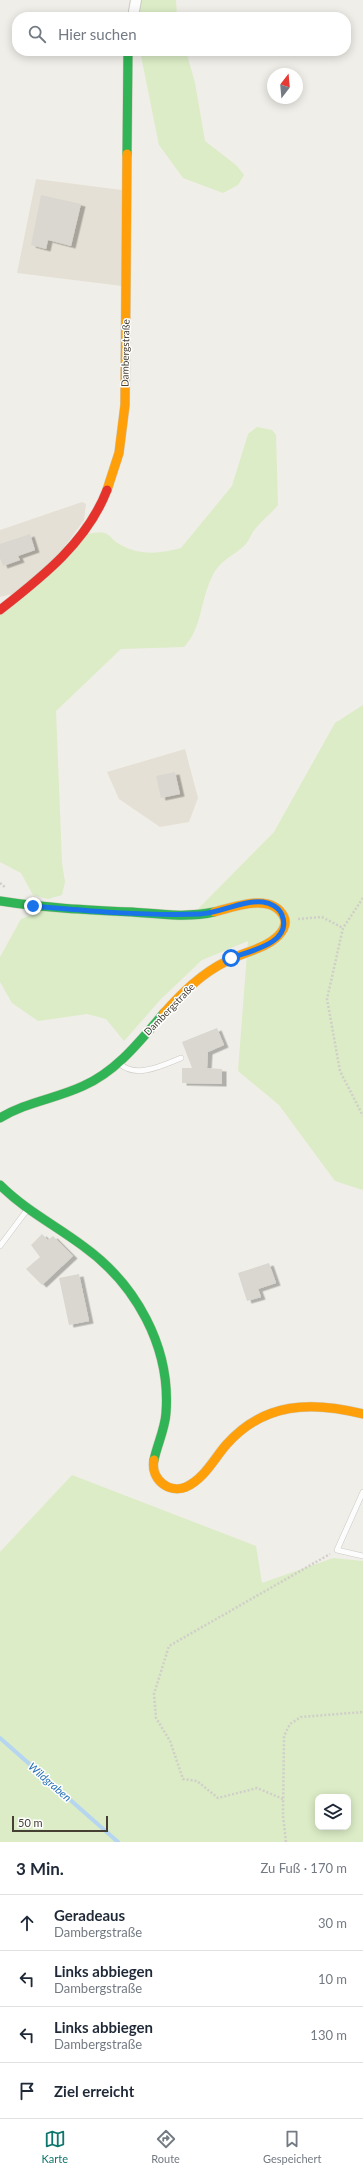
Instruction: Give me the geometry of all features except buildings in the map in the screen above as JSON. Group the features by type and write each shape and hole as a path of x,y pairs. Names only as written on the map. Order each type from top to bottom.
{"street":[{"path":"134,12 136,0"},
{"name":"Dambergstraße","path":"0,610 51,569 78,539 104,498 118,456 122,427 125,375 128,56"},
{"path":"0,901 66,909 181,914 202,914 263,902 274,906 281,912 284,920"},
{"name":"Dambergstraße","path":"0,1118 11,1111 93,1082 118,1062 180,994 195,981 231,958 271,943 279,936 284,920"},
{"path":"0,1185 28,1208 86,1248 106,1265 137,1301 145,1315 160,1355 164,1376 166,1414 153,1468 158,1480 165,1486 174,1489 186,1487 196,1480 231,1438 247,1425 264,1415 286,1408 305,1405 338,1407 363,1414"}],"lane":[{"path":"118,1062 123,1067 138,1071 158,1067 181,1058"},
{"path":"0,1246 28,1208"},
{"path":"363,1492 337,1550 363,1556"}],"path":[{"path":"363,898 343,928 327,999 340,1071 363,1116"},
{"path":"284,920 322,918 343,928"},
{"path":"283,1799 257,1788 218,1798 197,1781 183,1779 170,1741 156,1718 154,1694 169,1646 337,1550"},
{"path":"286,1842 283,1799 284,1736 290,1724 302,1716 363,1712"}],"shaded area":[{"path":"36,179 122,190 122,286 17,273"},
{"path":"82,502 86,504 84,520 56,559 12,594 0,597 0,530"},
{"path":"185,749 198,798 189,822 160,827 119,799 107,772"}],"green space":[{"path":"131,0 176,0 177,12 133,12"},
{"path":"141,56 187,56 195,83 205,141 236,165 244,175 238,185 223,193 183,178 159,145"},
{"path":"257,427 272,430 276,435 278,505 255,529 248,542 222,563 214,573 207,588 198,623 190,640 184,647 121,649 56,711 62,863 65,882 62,895 48,899 33,895 21,873 0,862 0,614 88,534 101,532 105,533 117,543 138,551 152,553 181,548 232,486 248,434"},
{"path":"363,705 363,1190 335,1181 279,1105 238,1071 248,941 202,960 161,999 124,1041 106,1019 87,1014 38,1021 12,1003 0,982 0,957 21,919 41,911 191,916 274,832 335,723"},
{"path":"72,1475 256,1546 262,1583 333,1558 363,1561 363,1842 0,1842 0,1552"}],"waterway":[{"name":"Wildgraben","path":"0,1738 118,1842"}],"traffic: fast":[{"path":"127,154 128,56"},
{"path":"0,901 66,908 173,915 194,915 214,912"},
{"path":"0,1118 20,1108 83,1086 95,1080 117,1064 164,1013"},
{"path":"0,1185 40,1217 72,1238 102,1261 134,1298 146,1319 156,1341 163,1364 166,1388 166,1413 163,1431 154,1460"}],"traffic: slow":[{"path":"107,490 119,453 125,405 127,154"},
{"path":"164,1013 185,991 209,971 227,961 267,944 278,936 285,925 284,917 278,909 271,905 262,903 252,903 214,912"},
{"path":"154,1460 155,1473 158,1479 167,1487 180,1489 198,1479 226,1445 241,1431 256,1420 272,1413 289,1408 325,1407 363,1414"}],"traffic: jam":[{"path":"0,610 32,585 62,557 88,526 107,490"}],"route":[{"path":"33,906 154,914 202,914 263,902 274,906 281,912 284,920 283,928 279,936 271,943 231,958"}]}
